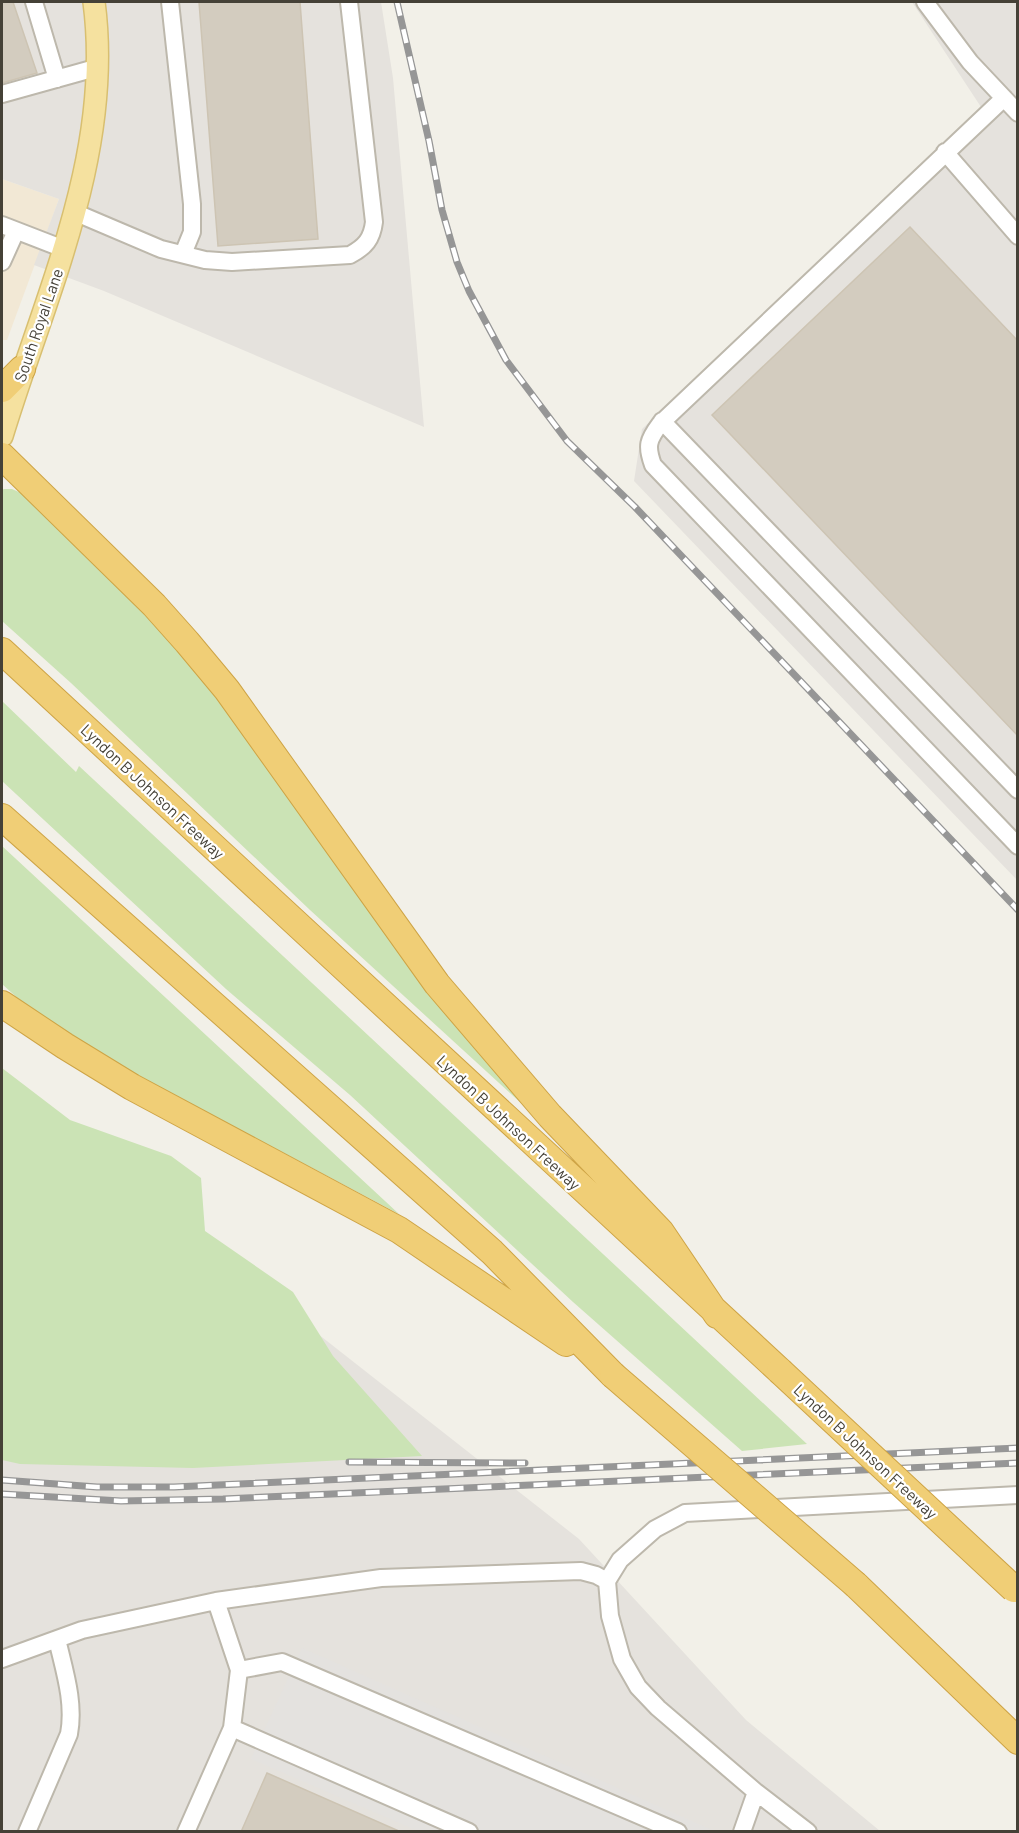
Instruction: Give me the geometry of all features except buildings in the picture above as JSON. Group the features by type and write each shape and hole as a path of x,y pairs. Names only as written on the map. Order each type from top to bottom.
{"highway":[{"path":"2,389 22,369"},
{"path":"2,456 154,605 194,650 240,708 437,984 550,1116 661,1232 717,1315"},
{"name":"Lyndon B Johnson Freeway","path":"2,651 1016,1590"},
{"path":"2,817 492,1252 613,1375 855,1585 1017,1741"},
{"path":"2,1004 65,1046 132,1086 399,1230 613,1375"}],"main road":[{"name":"South Royal Lane","path":"2,436 22,369 64,249 87,166 95,122 99,67 94,2"}],"street":[{"path":"34,2 57,79"},
{"path":"170,2 192,204 192,232 183,254"},
{"path":"74,212 161,249 205,260 232,262 351,255 364,248 373,234 374,222 349,2"},
{"path":"925,2 970,62 1017,113"},
{"path":"2,94 99,67"},
{"path":"1004,98 663,422 651,436 648,450 653,465 1017,846"},
{"path":"945,152 1017,236"},
{"path":"2,262 9,228 64,249"},
{"path":"663,422 1017,790"},
{"path":"808,1832 756,1792 658,1708 638,1687 622,1659 610,1616 607,1581 620,1560 662,1524 685,1513 1017,1495"},
{"path":"2,1659 82,1630 216,1601 381,1578 581,1571 607,1581"},
{"path":"186,1832 232,1728 239,1670 216,1601"},
{"path":"27,1832 69,1734 72,1718 57,1639"},
{"path":"239,1670 282,1662 678,1832"},
{"path":"232,1728 469,1832"},
{"path":"742,1832 756,1792"}],"shaded area":[{"path":"2,2 381,2 393,78 424,427 104,291 34,265 59,199 2,179"},
{"path":"912,2 1017,2 1017,880 634,481 642,429 981,107"},
{"path":"2,179 59,199 7,340 2,340"},
{"path":"2,1086 579,1539 746,1720 880,1831 2,1831"},
{"path":"302,1648 710,1829 708,1832 418,1831 251,1759"}],"green space":[{"path":"12,489 21,493 137,599 203,671 528,1100 522,1104 310,910 71,683 2,621 2,490"},
{"path":"2,701 76,772 79,766 807,1444 742,1451 573,1302 350,1095 226,989 2,781"},
{"path":"2,846 399,1214 119,1066 23,1003 2,984"},
{"path":"2,1068 70,1120 171,1156 201,1178 205,1231 293,1292 333,1356 422,1456 193,1468 20,1464 2,1460"}],"railway":[{"path":"397,2 429,141 442,210 457,262 469,291 506,360 567,441 635,507 1018,910"},
{"path":"2,1480 97,1487 174,1487 1018,1448"},
{"path":"349,1462 525,1463"},
{"path":"2,1494 121,1501 223,1499 1018,1463"}]}
